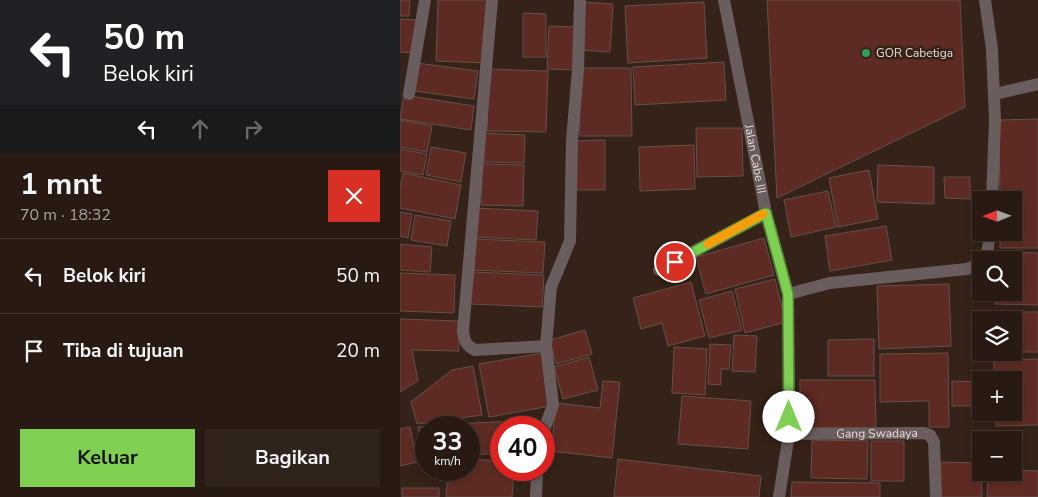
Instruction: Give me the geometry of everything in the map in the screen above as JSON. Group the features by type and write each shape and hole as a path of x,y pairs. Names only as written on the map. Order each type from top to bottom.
{"street":[{"path":"409,94 425,0"},
{"path":"492,0 463,331 464,339 467,345 475,350 546,346"},
{"path":"549,416 553,406 546,346 551,287 570,240 572,140 578,70 580,0"},
{"name":"Jalan Cabe III","path":"724,0 766,213 788,294 789,434 779,497"},
{"path":"984,0 992,49 996,120 992,191"},
{"path":"994,94 1038,84"},
{"path":"659,270 766,213"},
{"path":"788,294 830,283 972,267"},
{"name":"Gang Swadaya","path":"789,434 924,433 930,435 934,442 936,497"},
{"path":"536,497 537,481"}],"building":[{"path":"400,0 410,0 409,16 400,16"},
{"path":"438,0 487,0 485,63 436,61"},
{"name":"GOR Cabetiga","path":"767,0 960,0 965,107 777,198"},
{"path":"583,2 613,4 610,52 581,50"},
{"path":"704,2 707,58 628,63 625,6"},
{"path":"523,13 546,14 546,57 523,57"},
{"path":"400,19 417,20 415,53 400,52"},
{"path":"549,26 577,27 576,70 547,69"},
{"path":"724,62 726,100 635,105 633,67"},
{"path":"417,63 478,71 474,99 414,91"},
{"path":"579,68 631,68 632,136 580,136"},
{"path":"489,69 548,71 546,132 487,131"},
{"path":"404,95 474,106 471,130 400,119"},
{"path":"1038,119 1038,248 1000,248 1000,241 1022,241 1022,191 1000,191 999,120"},
{"path":"400,120 432,126 427,152 400,147"},
{"path":"696,128 742,128 743,176 697,177"},
{"path":"484,133 525,135 524,163 483,162"},
{"path":"605,140 605,190 575,190 574,141"},
{"path":"694,145 695,189 640,191 639,147"},
{"path":"431,147 466,153 461,182 426,175"},
{"path":"400,149 427,154 423,175 400,171"},
{"path":"482,164 524,165 523,206 481,205"},
{"path":"878,165 934,167 934,204 877,202"},
{"path":"869,170 878,219 838,227 829,178"},
{"path":"403,173 461,185 455,219 400,208 400,187"},
{"path":"944,177 970,177 970,199 945,198"},
{"path":"828,191 836,227 791,237 784,200"},
{"path":"475,208 538,211 536,240 474,237"},
{"path":"400,212 412,214 408,238 400,236"},
{"path":"415,215 451,221 447,246 411,240"},
{"path":"886,226 892,260 830,271 825,236"},
{"path":"764,238 774,275 706,294 696,257"},
{"path":"473,239 545,242 543,273 471,270"},
{"path":"400,244 432,247 430,272 400,270"},
{"path":"1022,253 1038,253 1038,305 995,304 995,301 1022,301"},
{"path":"472,272 544,275 542,307 470,304"},
{"path":"400,273 455,275 454,313 400,311"},
{"path":"775,279 786,322 745,333 735,289"},
{"path":"691,282 705,336 668,346 662,323 641,329 633,298"},
{"path":"949,284 951,346 879,349 877,286"},
{"path":"732,291 742,330 709,338 699,300"},
{"path":"1022,312 1038,312 1038,352 1022,352"},
{"path":"400,319 458,321 459,351 412,350 418,381 400,392"},
{"path":"585,330 592,354 556,364 550,340"},
{"path":"734,335 757,336 755,372 732,371"},
{"path":"874,339 874,376 828,376 828,340"},
{"path":"710,344 731,345 729,369 721,369 721,385 708,384"},
{"path":"674,347 707,349 705,395 672,393"},
{"path":"541,353 551,406 489,417 479,364"},
{"path":"948,353 949,427 929,427 929,401 880,402 880,354"},
{"path":"589,357 598,390 563,399 554,367"},
{"path":"1022,359 1038,359 1038,425 996,426 996,421 1022,421 1022,371 994,371 994,361 1022,361"},
{"path":"473,366 482,415 415,417 411,402 452,370"},
{"path":"800,380 875,380 876,428 800,428"},
{"path":"603,381 620,382 612,458 555,451 556,403 600,408"},
{"path":"952,381 972,382 972,406 952,406"},
{"path":"682,396 751,401 748,449 678,444"},
{"path":"490,422 490,454 480,454 480,423"},
{"path":"410,427 415,462 400,466 400,429"},
{"path":"812,440 868,441 867,479 811,478"},
{"path":"871,441 904,441 904,481 871,481"},
{"path":"618,459 761,476 759,497 614,497"},
{"path":"480,460 490,460 490,481 513,481 512,497 446,497 447,481 480,481"},
{"path":"939,462 972,463 972,481 982,481 982,497 939,497"},
{"path":"1022,470 1038,471 1038,497 987,497 988,481 1022,481"},
{"path":"792,482 880,483 880,497 791,497"},
{"path":"402,488 439,488 439,497 402,497"}],"slow traffic":[{"path":"708,244 763,214"}],"place":[{"name":"GOR Cabetiga","path":"866,53"}],"route":[{"path":"675,262 766,213 788,294 789,417"}]}
